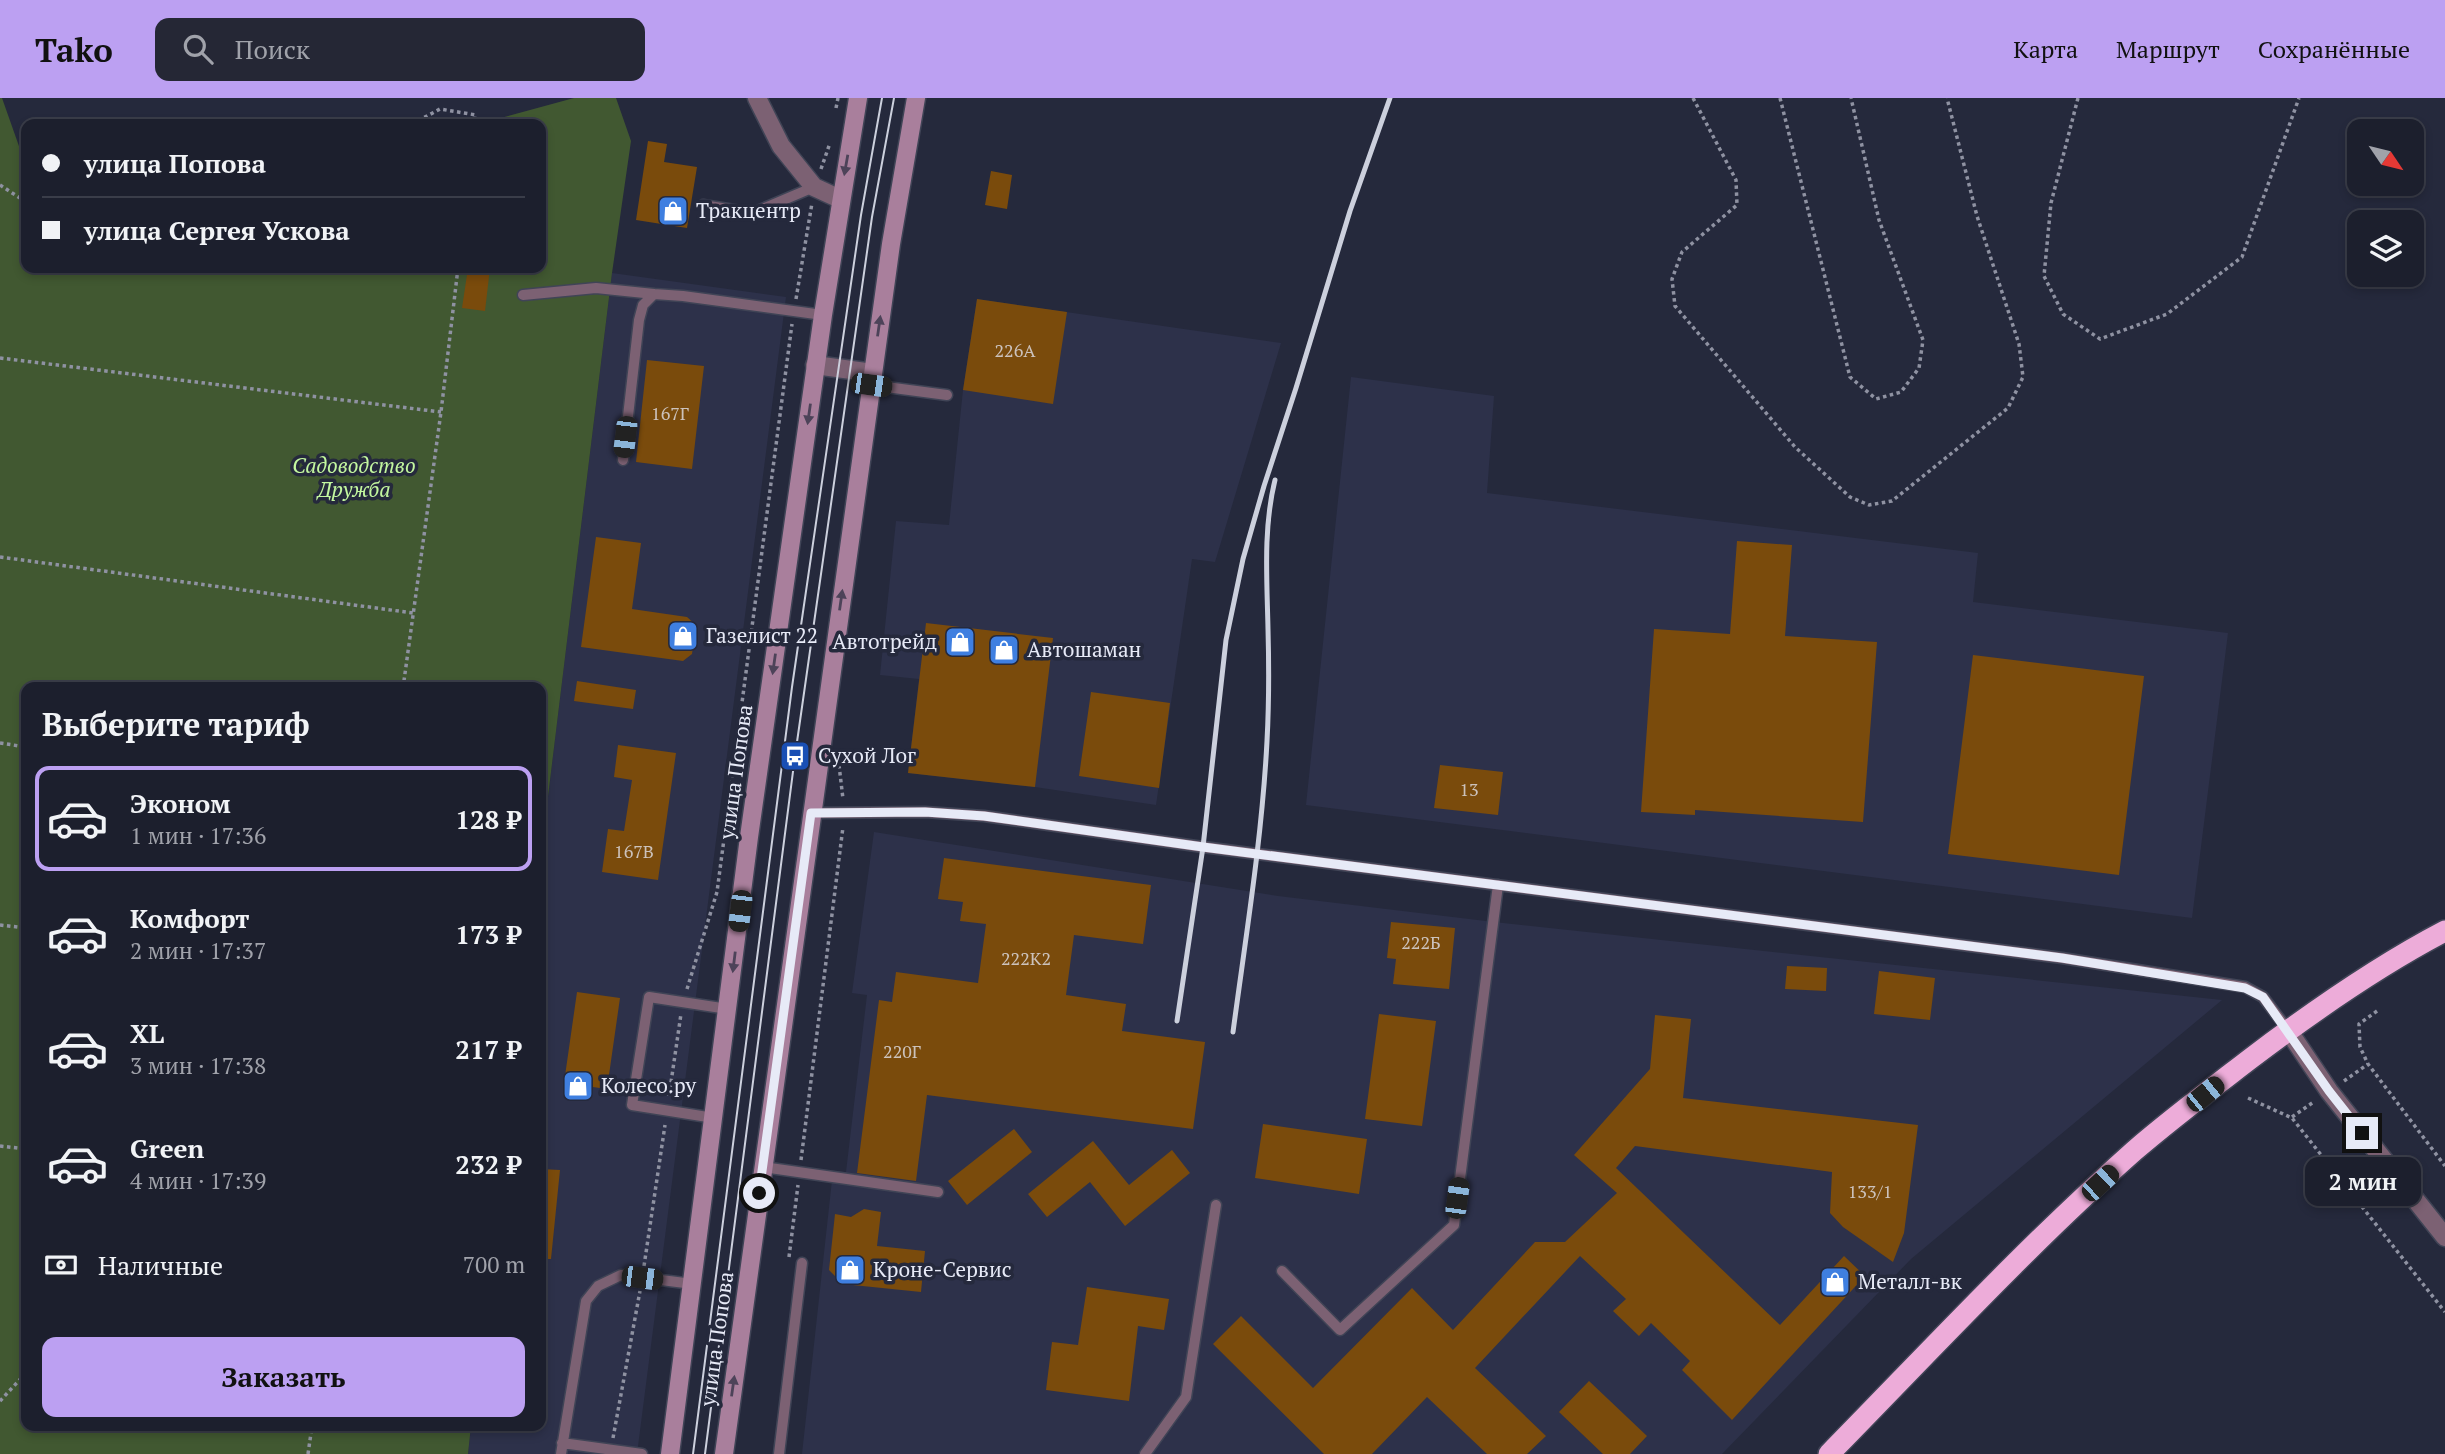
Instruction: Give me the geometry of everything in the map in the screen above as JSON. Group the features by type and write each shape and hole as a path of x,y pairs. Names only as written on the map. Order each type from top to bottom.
{"highway":[{"path":"1829,1454 2030,1248 2135,1150 2288,1030 2344,990 2445,931"}],"main road":[{"name":"улица Попова","path":"670,1454 822,315 858,98"},
{"name":"улица Попова","path":"724,1454 891,244 916,98"}],"street":[{"path":"757,98 781,146 814,187 840,199"},
{"path":"816,365 872,379"},
{"path":"2288,1030 2329,1091 2445,1237"}],"lane":[{"path":"703,205 753,213 814,187"},
{"path":"523,295 596,288 683,296 822,315"},
{"path":"622,460 639,320 643,305 654,295"},
{"path":"872,379 947,395"},
{"path":"811,813 925,812 984,816 2062,958 2245,988 2263,997 2288,1030"},
{"path":"1282,1271 1340,1330 1454,1225 1498,885"},
{"path":"714,1118 632,1105 649,997 728,1009"},
{"path":"763,1167 938,1192"},
{"path":"1145,1454 1186,1397 1216,1205"},
{"path":"779,1454 802,1263"},
{"path":"561,1454 586,1301 598,1286 621,1275 693,1284"},
{"path":"562,1443 642,1454"}],"path":[{"path":"1693,98 1735,180 1737,205 1682,252 1672,279 1675,306 1795,447 1850,497 1869,505 1892,501 2008,408 2023,377 2019,344 1977,216 1947,98"},
{"path":"1780,98 1850,377 1876,399 1901,392 1919,368 1923,341 1879,220 1851,98"},
{"path":"2078,98 2051,203 2044,276 2063,314 2100,339 2168,314 2242,257 2300,98"},
{"path":"421,119 440,109 476,115 476,119"},
{"path":"0,185 21,199"},
{"path":"404,682 442,412 457,273"},
{"path":"611,1450 642,1278 682,1003 717,892 794,311"},
{"path":"0,358 442,412"},
{"path":"0,557 412,612"},
{"path":"0,743 21,746"},
{"path":"788,1267 845,814"},
{"path":"0,925 21,927"},
{"path":"2377,1012 2360,1024 2360,1047 2368,1064 2445,1166"},
{"path":"2248,1098 2292,1118 2445,1312"},
{"path":"0,1146 21,1148"},
{"path":"0,1401 21,1378"},
{"path":"308,1454 311,1431"}],"shaded area":[{"path":"612,273 786,297 637,1454 468,1454 470,1431 546,1431 546,813"},
{"path":"977,299 1281,343 1215,562 1192,559 1156,805 1035,787 908,773 919,679 880,675 896,521 949,525 963,390"},
{"path":"1351,377 1494,396 1487,493 1978,553 1973,602 2228,633 2192,918 1306,805"},
{"path":"874,832 1278,896 1494,922 2222,1000 1911,1259 1722,1454 802,1454 833,1171 846,1172 867,995 852,993"}],"green space":[{"name":"Садоводство Дружба","path":"0,98 21,152 21,273 546,273 546,119 497,119 574,98 616,98 631,141 612,273 546,813 546,682 21,682 21,1431 470,1431 468,1454 0,1454"}],"building":[{"path":"648,141 667,144 664,162 697,167 687,228 636,220"},
{"path":"991,171 1012,175 1007,209 985,205"},
{"path":"467,273 489,273 485,311 462,308"},
{"path":"977,299 1067,312 1053,404 963,390"},
{"path":"647,360 704,366 692,469 636,462"},
{"path":"596,537 641,543 632,609 687,617 696,625 692,654 683,661 581,647"},
{"path":"1737,541 1792,545 1785,636 1877,642 1863,822 1695,810 1695,815 1641,812 1654,629 1730,634"},
{"path":"926,623 1053,638 1035,787 908,773"},
{"path":"1973,655 2144,676 2119,875 1948,854"},
{"path":"577,681 636,690 633,709 574,701"},
{"path":"1091,692 1170,703 1159,788 1079,776"},
{"path":"618,745 676,753 658,880 602,872 608,829 624,831 632,780 614,777"},
{"path":"1440,765 1503,772 1498,815 1434,808"},
{"path":"944,858 1151,885 1143,944 1074,935 1066,995 1126,1004 1122,1031 1205,1042 1193,1129 927,1095 916,1181 857,1173 879,1000 892,1002 896,972 978,983 986,924 960,921 963,902 938,899"},
{"path":"1391,922 1455,928 1449,989 1393,984 1396,959 1387,958"},
{"path":"1787,966 1827,968 1826,991 1785,989"},
{"path":"1879,971 1935,978 1930,1020 1874,1014"},
{"path":"577,992 620,998 607,1089 564,1083"},
{"path":"1379,1014 1436,1021 1422,1126 1365,1119"},
{"path":"1655,1015 1691,1019 1683,1098 1918,1125 1904,1233 1893,1262 1843,1227 1830,1213 1832,1172 1635,1146 1616,1168 1780,1325 1844,1256 1865,1276 1732,1420 1682,1370 1690,1361 1651,1323 1639,1336 1613,1311 1626,1299 1580,1256 1475,1368 1546,1436 1527,1454 1487,1454 1427,1397 1372,1454 1324,1454 1213,1344 1241,1316 1313,1388 1412,1288 1453,1330 1535,1242 1565,1242 1617,1193 1574,1155 1650,1069"},
{"path":"1263,1124 1367,1139 1359,1194 1255,1178"},
{"path":"1014,1129 1032,1152 967,1205 948,1181"},
{"path":"1093,1141 1129,1185 1172,1150 1190,1173 1125,1226 1090,1182 1047,1217 1028,1194"},
{"path":"546,1169 560,1170 551,1259 546,1259"},
{"path":"864,1209 881,1212 877,1246 925,1251 921,1292 843,1284 829,1270 835,1214 851,1217"},
{"path":"1087,1287 1169,1299 1164,1330 1138,1326 1129,1401 1046,1390 1052,1342 1078,1345"},
{"path":"1589,1381 1647,1436 1630,1454 1603,1454 1559,1412"}],"tram line":[{"path":"693,1454 792,687 861,215 882,98"},
{"path":"705,1454 795,756 872,217 894,98"}],"railway":[{"path":"1177,1021 1203,847 1226,640 1243,559 1350,211 1390,98"},
{"path":"1233,1032 1265,777 1269,685 1267,535 1275,480"}],"place":[{"name":"Тракцентр","path":"673,211"},
{"name":"Газелист 22","path":"683,636"},
{"name":"Автотрейд","path":"960,642"},
{"name":"Автошаман","path":"1004,650"},
{"name":"Сухой Лог","path":"795,756"},
{"name":"Колесо.ру","path":"578,1086"},
{"name":"Кроне-Сервис","path":"850,1270"},
{"name":"Металл-вк","path":"1835,1282"}],"route":[{"path":"759,1193 811,813 925,812 984,816 1203,847 2062,958 2245,988 2263,997 2362,1133"}]}
